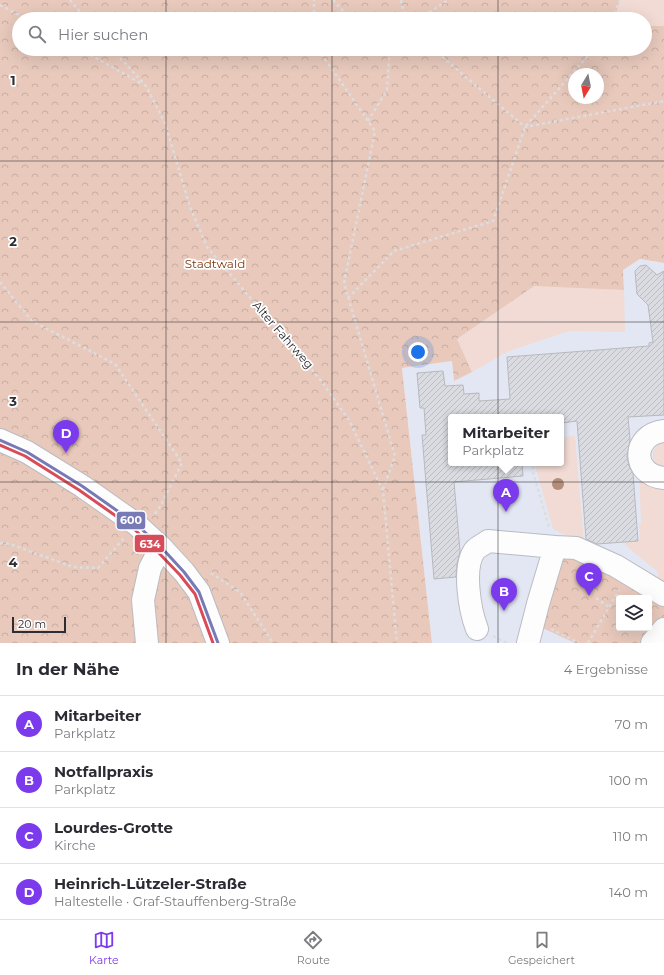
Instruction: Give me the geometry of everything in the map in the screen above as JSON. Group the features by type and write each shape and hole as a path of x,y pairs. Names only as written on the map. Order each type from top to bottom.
{"street":[{"path":"664,431 650,435 644,440 639,454 640,462 644,469 656,478 664,478"},
{"path":"0,440 28,452 82,486 136,524 161,546 199,592 218,643"},
{"path":"477,629 473,617 469,588 469,564 475,551 488,541 576,548 629,574 664,595"},
{"path":"147,643 143,600 150,568 161,546"},
{"path":"528,643 555,547"},
{"path":"652,643 664,629"}],"path":[{"path":"70,0 80,12"},
{"path":"314,0 314,12"},
{"path":"333,0 344,12"},
{"path":"401,0 404,12"},
{"path":"430,12 448,0"},
{"path":"615,12 620,0"},
{"path":"0,5 14,12"},
{"path":"92,56 146,86"},
{"name":"Alter Fahrweg","path":"118,56 146,86 165,123 190,207 206,247 319,378 349,420 383,491 397,643"},
{"path":"323,56 375,131 344,283 395,456 383,491"},
{"path":"368,121 387,90 389,56"},
{"path":"441,56 525,127"},
{"path":"348,298 394,251 493,221 525,127 588,56"},
{"path":"525,127 664,101"},
{"path":"0,282 32,320 115,364 182,463 162,505 152,518"},
{"path":"536,466 532,469 555,547"},
{"path":"0,544 10,544 73,567 98,568 122,540"},
{"path":"210,573 240,592 273,643"},
{"path":"588,643 629,574"},
{"path":"596,598 609,607"},
{"path":"534,621 580,643"}],"shaded area":[{"path":"620,0 664,0 664,26 652,26 652,12 617,12"},
{"path":"640,259 664,263 664,643 432,643 402,368 452,361 454,381 472,371 457,339 534,285 624,290 623,270"},
{"path":"534,285 624,290 625,332 569,331 509,351 472,372 457,339"},
{"path":"575,436 584,544 553,529 536,469 536,466 564,466 564,437"},
{"path":"664,443 664,466 661,466 653,460 653,451 659,444"},
{"path":"639,468 664,481 664,583 658,579 658,572 625,545 625,541 640,540 639,523 641,523"}],"green space":[{"name":"Stadtwald","path":"0,0 620,0 617,12 12,12 12,56 652,56 652,26 664,26 664,263 640,259 623,270 624,290 534,286 457,339 472,372 454,381 452,361 402,368 432,643 0,643"},
{"path":"564,555 579,556 647,595 616,595 616,631 652,631 652,598 664,605 664,617 643,643 575,643 536,625"}],"building":[{"path":"646,265 657,275 664,271 664,415 628,417 630,440 627,457 629,466 633,473 638,541 597,544 586,539 577,421 564,423 564,414 448,414 448,466 522,466 523,476 454,482 460,551 456,577 434,579 422,435 426,435 424,408 420,408 417,373 443,371 445,386 463,385 464,394 479,393 479,401 510,399 507,357 649,346 649,343 653,342 648,305 637,294 635,271 640,266"}],"transit line":[{"name":"600","path":"0,440 27,452 82,486 136,524 161,547 184,572 199,592 218,643"},
{"name":"634","path":"0,445 25,456 79,490 133,528 180,575 195,594 213,643"}],"place":[{"name":"Heinrich-Lützeler-Straße","path":"66,453"},
{"name":"Mitarbeiter","path":"506,512"},
{"name":"Lourdes-Grotte","path":"589,596"},
{"name":"Notfallpraxis","path":"504,611"}]}
